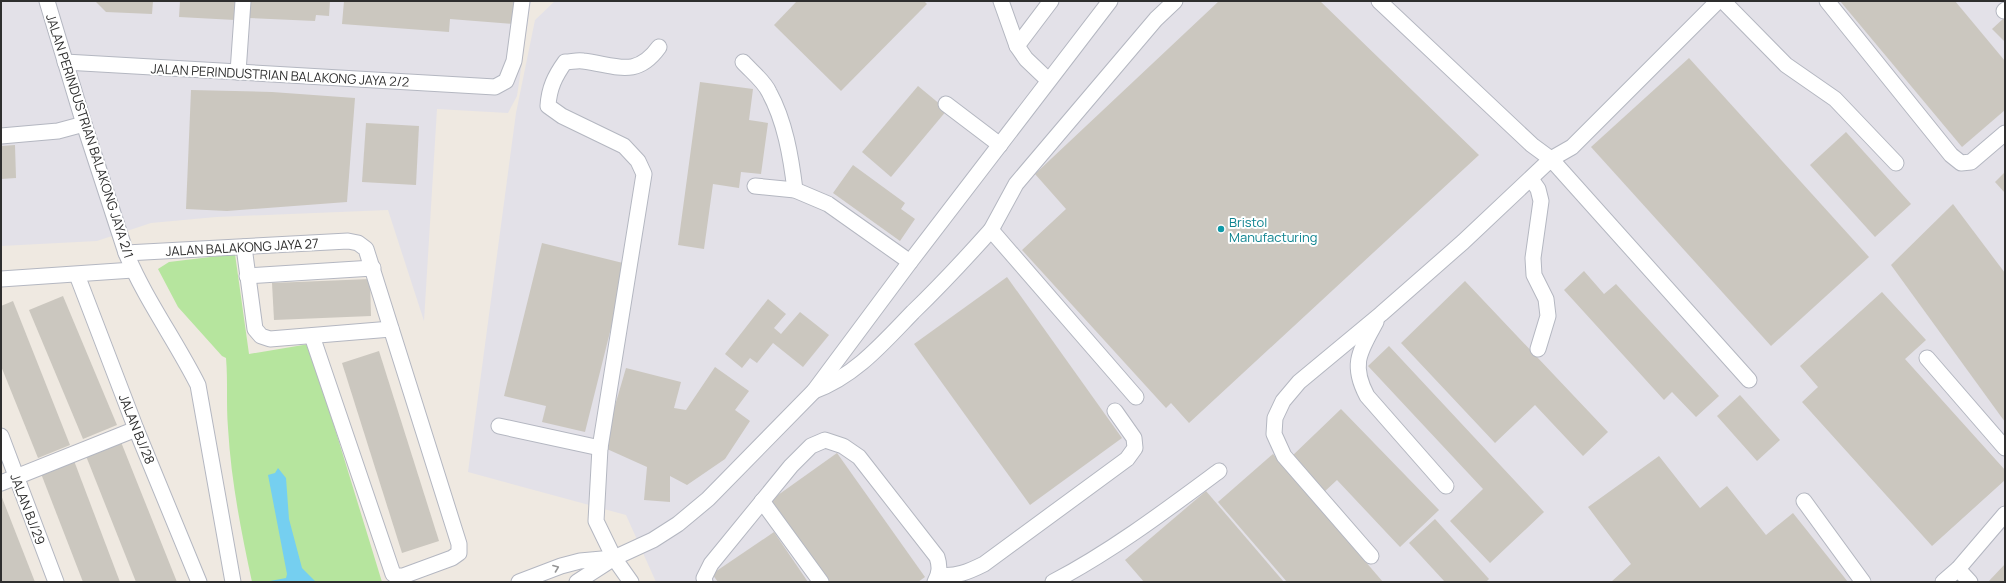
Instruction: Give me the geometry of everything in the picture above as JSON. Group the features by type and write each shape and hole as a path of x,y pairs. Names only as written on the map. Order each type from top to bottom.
{"street":[{"name":"JALAN PERINDUSTRIAN BALAKONG JAYA 2/1","path":"47,1 84,124 126,253 133,270 184,356 198,385 233,582"},
{"path":"238,72 244,1"},
{"name":"JALAN PERINDUSTRIAN BALAKONG JAYA 2/2","path":"65,62 496,87 506,81 514,61 522,1"},
{"path":"1001,1 1017,46 1026,59 1048,80"},
{"path":"1017,46 1051,1"},
{"path":"577,582 614,558 653,540 678,524 708,499 814,391 1048,80 1110,1"},
{"path":"814,391 833,384 874,353 962,262 991,230 1016,184 1156,19 1175,1"},
{"path":"1379,1 1532,145 1551,159 1749,380"},
{"path":"1371,556 1284,456 1274,434 1275,418 1283,401 1299,382 1381,314 1463,242 1551,159 1572,147 1718,1"},
{"path":"1723,1 1786,65 1834,99 1896,163"},
{"path":"1827,1 1951,155 1961,163 1971,162 2005,133"},
{"path":"631,582 614,558 596,521 600,448 644,174 638,161 624,146 562,116 548,106 549,92 555,76 565,62 582,60 615,67 631,68 642,65 652,58 660,47"},
{"path":"743,62 769,91 782,127 791,163 795,190"},
{"path":"946,104 1000,145"},
{"path":"1,136 58,131 84,124"},
{"path":"1531,179 1538,189 1541,201 1533,258 1534,275 1546,299 1548,316 1538,349"},
{"path":"755,186 795,190 828,204 910,262"},
{"path":"991,230 1136,397"},
{"name":"JALAN BALAKONG JAYA 27","path":"126,253 348,241 358,243 366,249 373,268"},
{"path":"244,247 254,329 260,336 270,339 391,329"},
{"path":"247,276 373,268 459,544 459,553 452,558 403,576 396,576 393,574 312,336"},
{"path":"1,279 133,270"},
{"name":"JALAN BJ/28","path":"77,275 136,429 199,582"},
{"path":"1381,314 1364,344 1358,363 1359,380 1367,396 1446,486"},
{"path":"1926,358 2005,448"},
{"path":"705,582 704,578 711,564 790,466 811,446 825,440 843,446 858,457 937,557 940,565 937,579 966,573 984,564 1128,459 1135,448 1134,438 1115,411"},
{"path":"499,426 600,448"},
{"path":"1,483 136,429"},
{"name":"JALAN BJ/29","path":"1,436 56,582"},
{"path":"1053,582 1089,563 1133,534 1219,471"},
{"path":"762,501 821,582"},
{"path":"1804,501 1863,582"},
{"path":"1943,582 1958,569 2005,514"},
{"path":"519,582 580,561 614,558"},
{"path":"1958,569 1970,582"}],"shaded area":[{"path":"1,1 531,1 517,96 508,113 437,109 424,321 388,210 216,217 151,223 97,241 1,246"},
{"path":"555,1 2005,1 2005,582 656,582 626,515 468,472 516,113 535,20"}],"green space":[{"path":"235,254 249,354 309,344 382,582 252,582 240,525 231,467 227,419 226,358 222,356 178,307 158,269 169,262"}],"water":[{"path":"278,468 286,478 289,519 302,568 316,582 265,582 286,578 287,574 268,475 275,473"}],"building":[{"path":"95,1 153,1 152,14 106,12"},
{"path":"180,1 236,1 235,20 179,17"},
{"path":"249,1 330,1 329,16 316,15 315,21 248,18"},
{"path":"344,1 515,1 513,24 450,19 449,32 342,24"},
{"path":"797,1 924,1 927,4 841,91 774,25"},
{"name":"Bristol Manufacturing","path":"1219,1 1320,1 1479,155 1189,423 1171,403 1166,408 1022,250 1066,209 1035,174"},
{"path":"1840,1 1955,1 2005,61 2005,110 1962,147"},
{"path":"2005,17 2005,42 1992,29"},
{"path":"1689,58 1869,257 1771,346 1591,147"},
{"path":"700,82 753,89 749,120 768,123 761,174 741,172 739,188 713,184 704,249 678,245"},
{"path":"918,86 947,110 891,177 862,152"},
{"path":"191,90 272,92 355,98 347,202 227,211 186,209"},
{"path":"366,123 419,126 416,185 362,182"},
{"path":"1846,132 1911,204 1875,237 1810,165"},
{"path":"15,145 16,178 1,179 1,146"},
{"path":"853,165 905,203 901,209 915,219 900,241 833,193"},
{"path":"2005,172 2005,193 1995,182"},
{"path":"1953,204 2005,273 2005,422 1891,265"},
{"path":"542,243 627,264 585,432 542,422 546,406 504,396"},
{"path":"1584,271 1604,294 1616,284 1719,396 1696,417 1672,392 1664,400 1564,290"},
{"path":"1007,277 1122,438 1030,505 914,344"},
{"path":"370,279 371,316 274,320 272,283"},
{"path":"1465,281 1608,432 1583,456 1535,405 1495,443 1401,343"},
{"path":"1882,292 1926,340 1905,359 2005,470 2005,480 1932,546 1802,402 1818,387 1800,366"},
{"path":"63,296 117,425 83,439 29,310"},
{"path":"768,299 786,314 774,328 781,334 800,312 829,335 803,367 773,343 757,363 750,358 742,368 725,354"},
{"path":"13,301 70,445 38,458 1,366 1,306"},
{"path":"1389,346 1544,512 1490,563 1450,521 1483,489 1368,366"},
{"path":"379,351 439,541 402,553 342,363"},
{"path":"715,367 749,391 735,410 750,421 725,459 687,485 670,476 670,502 644,500 647,467 607,449 607,433 626,368 681,382 674,408 686,410"},
{"path":"1740,395 1780,440 1757,461 1717,416"},
{"path":"1341,409 1439,510 1400,547 1337,480 1324,492 1291,457"},
{"path":"119,437 177,582 136,582 84,451"},
{"path":"837,453 925,577 918,582 830,582 771,500"},
{"path":"1273,454 1383,582 1287,582 1218,502"},
{"path":"1659,456 1700,508 1727,486 1766,535 1793,513 1848,582 1611,582 1631,564 1588,507"},
{"path":"73,458 120,582 83,582 40,471"},
{"path":"1206,491 1284,582 1144,582 1125,560"},
{"path":"1,495 35,582 1,582"},
{"path":"1435,519 1489,579 1486,582 1445,582 1409,543"},
{"path":"774,532 808,582 718,582 712,574"},
{"path":"2005,564 2005,582 1988,582"}],"place":[{"name":"Bristol Manufacturing","path":"1221,229"}]}
